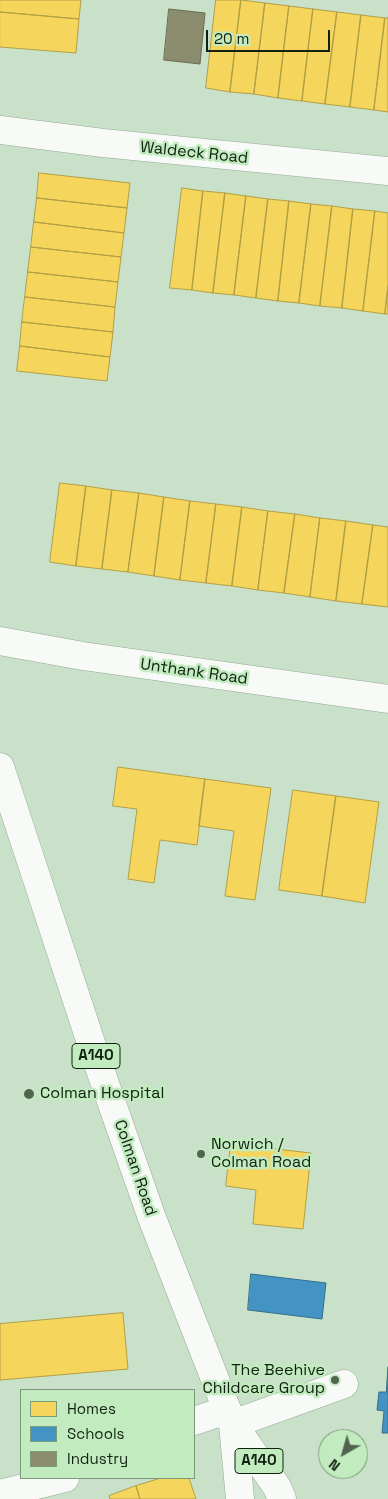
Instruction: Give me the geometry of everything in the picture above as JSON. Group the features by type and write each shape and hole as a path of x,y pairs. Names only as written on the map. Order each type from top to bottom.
{"main road":[{"name":"Waldeck Road","path":"0,130 103,144 388,171"},
{"name":"Unthank Road","path":"0,642 83,656 388,699"},
{"name":"Colman Road","path":"0,766 96,1058 149,1208 230,1417 278,1487 282,1499"},
{"path":"195,1422 230,1417 344,1384"},
{"name":"Colman Road","path":"230,1417 240,1499"},
{"path":"0,1494 61,1479"}],"building: Homes":[{"path":"0,0 81,0 79,19 0,12"},
{"path":"216,0 241,0 230,92 206,88"},
{"path":"241,0 265,3 254,94 230,92"},
{"path":"265,3 289,6 278,98 254,94"},
{"path":"289,6 313,9 302,101 278,98"},
{"path":"313,9 337,12 325,104 302,101"},
{"path":"0,12 79,19 76,53 0,47"},
{"path":"337,12 361,15 350,107 325,104"},
{"path":"361,15 385,18 374,110 350,107"},
{"path":"385,18 388,18 388,112 374,110"},
{"path":"39,173 130,183 127,208 37,198"},
{"path":"182,188 203,191 192,290 170,288"},
{"path":"203,191 225,193 213,293 192,290"},
{"path":"225,193 246,196 234,295 213,293"},
{"path":"246,196 268,199 256,298 234,295"},
{"path":"37,198 127,208 124,233 34,222"},
{"path":"268,199 289,201 278,301 256,298"},
{"path":"289,201 311,204 299,303 278,301"},
{"path":"311,204 332,206 320,306 299,303"},
{"path":"332,206 353,209 342,308 320,306"},
{"path":"353,209 375,211 363,311 342,308"},
{"path":"375,211 388,213 388,286 385,314 363,311"},
{"path":"34,222 124,233 121,257 31,247"},
{"path":"31,247 121,257 118,282 28,272"},
{"path":"28,272 118,282 115,307 25,297"},
{"path":"388,286 388,314 385,314"},
{"path":"25,297 115,307 113,332 22,322"},
{"path":"22,322 113,332 110,357 20,346"},
{"path":"20,346 110,357 107,381 17,371"},
{"path":"60,483 86,486 76,566 50,562"},
{"path":"86,486 112,490 102,569 76,566"},
{"path":"112,490 139,493 128,572 102,569"},
{"path":"139,493 164,497 154,576 128,572"},
{"path":"164,497 190,501 180,580 154,576"},
{"path":"190,501 216,504 206,583 180,580"},
{"path":"216,504 242,507 232,586 206,583"},
{"path":"242,507 268,511 258,590 232,586"},
{"path":"268,511 295,514 284,593 258,590"},
{"path":"295,514 320,518 310,597 284,593"},
{"path":"320,518 346,521 336,601 310,597"},
{"path":"346,521 373,525 362,604 336,601"},
{"path":"373,525 388,527 388,607 362,604"},
{"path":"118,767 205,779 197,845 160,840 154,883 128,879 137,809 113,806"},
{"path":"205,779 271,788 255,900 225,896 234,831 199,826"},
{"path":"293,790 336,796 322,896 279,890"},
{"path":"336,796 379,802 365,903 322,896"},
{"path":"231,1144 311,1153 303,1229 253,1224 256,1190 226,1186"},
{"path":"123,1313 128,1369 0,1380 0,1324"},
{"path":"158,1479 189,1479 196,1499 140,1499 136,1486"},
{"path":"136,1486 140,1499 110,1499 109,1496"}],"building: Schools":[{"path":"251,1274 326,1283 322,1319 248,1310"},
{"path":"388,1367 388,1433 382,1433 384,1411 377,1410 379,1392 386,1392"}],"building: Industry":[{"path":"169,9 205,13 200,64 164,60"}],"place":[{"name":"Colman Hospital","path":"29,1094"},
{"name":"Norwich / Colman Road","path":"201,1154"},
{"name":"The Beehive Childcare Group","path":"335,1380"}]}
